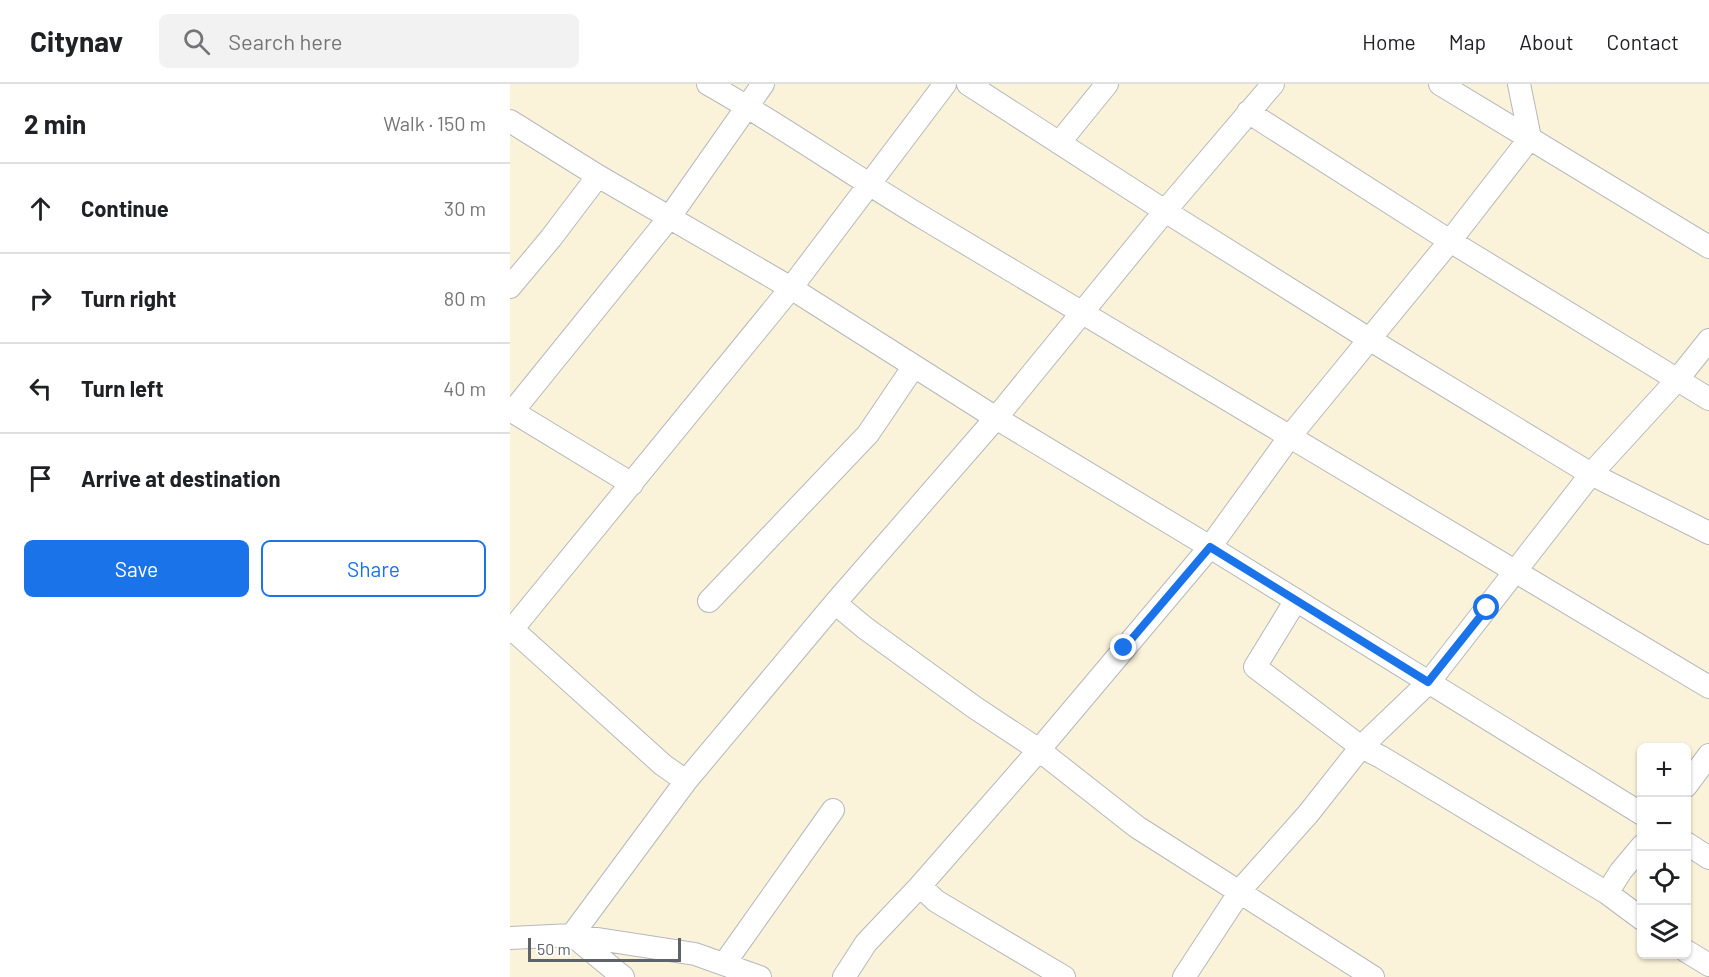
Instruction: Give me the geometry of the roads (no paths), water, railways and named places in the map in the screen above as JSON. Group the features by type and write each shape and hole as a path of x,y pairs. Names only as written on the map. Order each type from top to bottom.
{"street":[{"path":"708,84 749,107 869,185 1291,435 1709,687"},
{"path":"632,484 512,410 669,218 763,84"},
{"path":"686,781 663,765 511,631 791,288 945,84"},
{"path":"968,84 1369,339 1591,474 1709,533"},
{"path":"1059,143 1107,84"},
{"path":"572,935 686,781 835,603 996,418 1165,211 1273,84"},
{"path":"1440,84 1709,247"},
{"path":"844,977 866,943 920,886 1039,750 1210,547 1291,435 1450,242 1530,138 1519,84"},
{"path":"1248,112 1450,242 1709,399"},
{"path":"510,121 598,176 791,288 996,418 1210,547 1637,812"},
{"path":"510,287 598,176"},
{"path":"1184,977 1239,893 1308,814 1361,747 1428,682 1591,474 1677,380 1709,340"},
{"path":"709,602 867,434 914,366"},
{"path":"1296,600 1255,667 1361,747 1607,893 1637,916"},
{"path":"835,603 865,628 974,707 1039,750 1137,827 1373,977"},
{"path":"1691,779 1709,755"},
{"path":"723,964 833,810"},
{"path":"1691,846 1709,858"},
{"path":"1607,893 1637,851"},
{"path":"920,886 936,901 1064,977"},
{"path":"572,935 623,977"},
{"path":"510,938 572,935 695,954 760,977"},
{"path":"1691,954 1709,965"}]}
